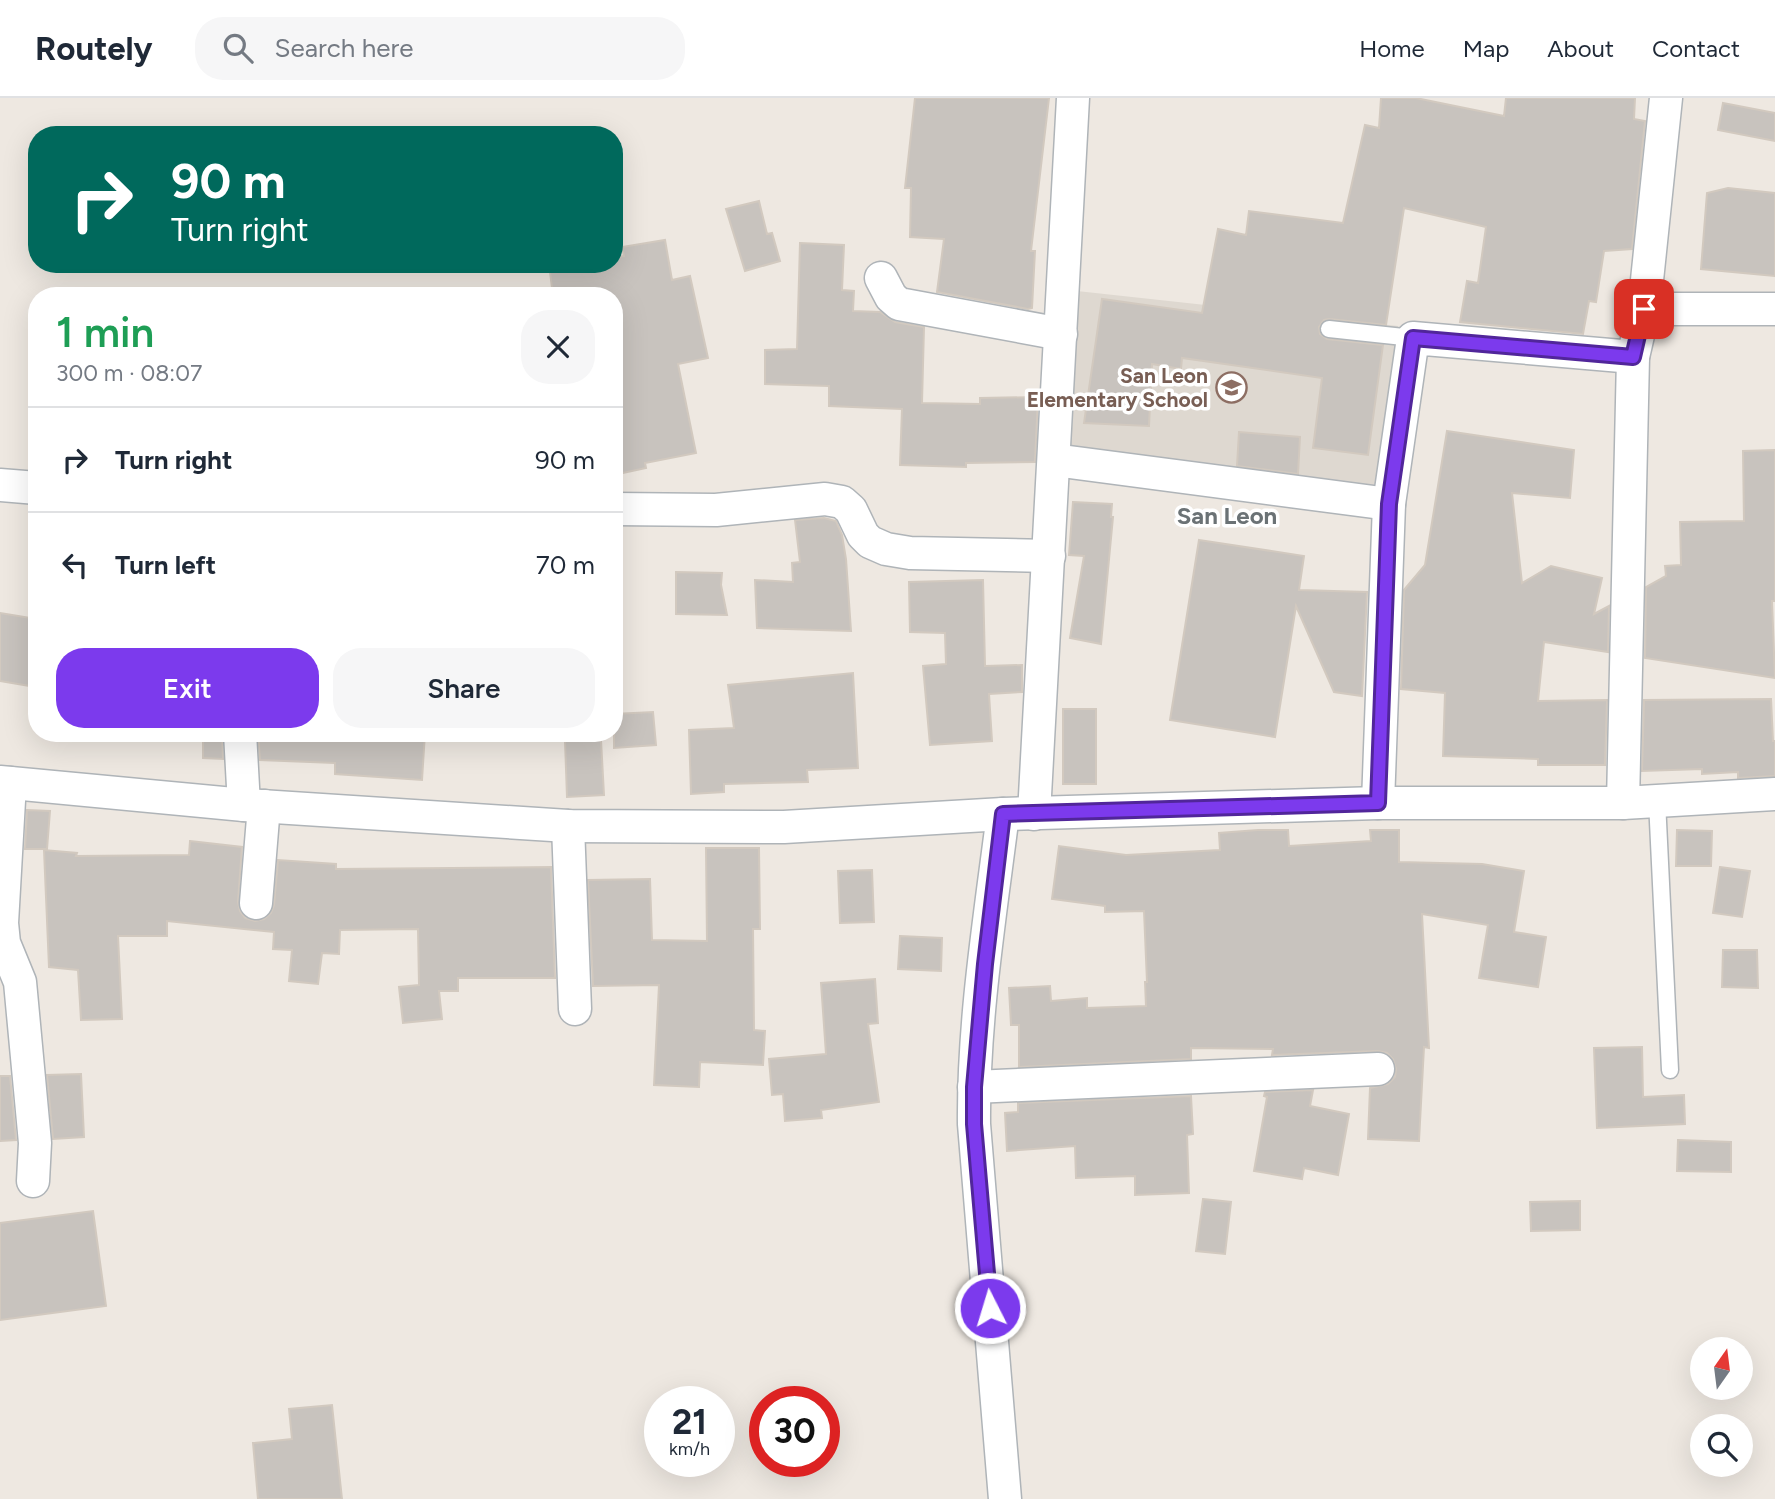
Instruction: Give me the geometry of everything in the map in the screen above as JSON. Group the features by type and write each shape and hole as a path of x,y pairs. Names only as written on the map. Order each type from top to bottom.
{"street":[{"path":"1005,1499 974,1124 974,1087 983,977 1018,814 1049,556 1073,98"},
{"path":"1623,803 1633,357 1644,309 1667,98"},
{"path":"881,278 891,298 899,304 1061,334"},
{"path":"1644,309 1775,309"},
{"path":"1378,803 1389,504 1413,338 1633,357"},
{"path":"1054,460 1389,504"},
{"path":"0,485 28,487"},
{"path":"623,509 716,510 825,499 842,502 851,510 863,535 870,542 886,549 910,553 1049,556"},
{"path":"242,742 254,805 256,903"},
{"path":"33,1181 35,1143 20,982 4,943 2,923 5,782 254,805 568,826 784,827 1018,814 1378,803 1623,803 1775,794"},
{"path":"568,826 575,1009"},
{"path":"974,1087 1378,1069"}],"lane":[{"path":"1329,329 1413,338"},
{"path":"1657,801 1670,1070"}],"shaded area":[{"name":"San Leon Elementary School","path":"1077,291 1398,326 1376,494 1068,450"}],"building":[{"path":"915,98 1049,98 1031,251 1035,251 1032,308 937,292 944,239 910,237 911,188 905,188"},
{"path":"1381,98 1416,98 1504,116 1506,98 1635,98 1634,119 1645,121 1632,249 1604,251 1596,302 1589,301 1583,334 1460,322 1467,281 1478,283 1486,227 1404,208 1386,325 1329,319 1324,320 1319,327 1320,334 1327,339 1383,345 1368,455 1313,448 1322,378 1182,358 1181,369 1152,364 1149,426 1084,423 1102,299 1202,313 1218,229 1246,235 1249,211 1343,223 1365,125 1379,128"},
{"path":"1723,103 1775,113 1775,141 1718,130"},
{"path":"1728,188 1775,193 1775,276 1701,269 1707,193"},
{"path":"759,201 767,234 772,233 780,261 745,271 726,209"},
{"path":"665,240 672,280 690,276 708,358 678,364 696,453 645,463 646,468 623,473 623,287 552,287 550,273 623,273 623,247"},
{"path":"800,243 844,245 842,290 854,291 853,311 880,312 895,322 924,327 922,403 980,404 980,398 1038,397 1035,462 966,463 966,467 900,465 902,409 829,406 829,386 765,384 765,350 797,349"},
{"path":"1447,431 1574,450 1570,498 1512,493 1522,583 1551,566 1602,578 1594,614 1609,606 1608,652 1544,642 1538,701 1607,700 1605,765 1538,765 1538,759 1443,756 1445,693 1401,689 1404,590 1425,565"},
{"path":"1239,432 1300,437 1298,474 1237,466"},
{"path":"1775,450 1775,601 1772,601 1775,678 1645,658 1646,587 1666,576 1665,566 1681,565 1680,522 1744,521 1743,451"},
{"path":"1073,502 1112,504 1101,644 1070,638 1084,556 1069,555"},
{"path":"824,518 836,521 842,535 851,631 757,628 755,580 793,582 792,563 800,562 795,520"},
{"path":"1199,540 1304,556 1299,590 1367,592 1362,696 1334,692 1296,606 1275,737 1170,720"},
{"path":"676,572 722,573 721,585 727,615 676,614"},
{"path":"983,580 985,666 1022,665 1022,692 989,694 992,741 930,745 923,666 946,664 945,633 910,632 909,582"},
{"path":"0,613 28,618 28,686 0,681"},
{"path":"853,673 858,768 807,770 808,782 724,784 724,792 691,794 689,730 734,728 728,685"},
{"path":"1771,699 1775,776 1738,778 1738,772 1702,774 1702,769 1642,771 1644,700"},
{"path":"1063,709 1096,709 1096,784 1063,784"},
{"path":"653,712 656,745 614,748 614,742 623,742 623,714"},
{"path":"203,742 222,742 223,759 203,758"},
{"path":"259,742 424,742 422,780 335,774 335,763 260,760"},
{"path":"565,742 601,742 604,795 567,797"},
{"path":"27,810 50,811 47,849 25,849"},
{"path":"1288,830 1289,846 1371,841 1370,830 1399,830 1399,862 1482,864 1524,871 1514,932 1546,937 1538,987 1479,978 1488,925 1422,914 1429,1048 1424,1047 1419,1141 1368,1139 1370,1088 1388,1084 1395,1077 1396,1069 1393,1059 1387,1053 1378,1051 1272,1055 1273,1049 1191,1048 1191,1059 1019,1067 1019,1025 1011,1025 1009,988 1050,986 1051,1001 1087,998 1087,1008 1146,1006 1144,911 1105,912 1105,906 1052,899 1059,846 1126,855 1220,850 1219,833"},
{"path":"1677,830 1712,831 1711,866 1676,866"},
{"path":"190,841 242,847 238,902 245,918 255,921 264,919 271,913 278,860 336,864 336,869 551,867 555,978 458,978 458,991 439,991 442,1019 403,1023 399,987 419,985 418,929 340,930 339,954 322,953 318,984 289,981 292,950 273,949 274,932 167,921 167,936 118,936 122,1019 81,1020 78,970 49,967 44,850 77,853 76,856 189,855"},
{"path":"706,848 759,848 760,929 753,929 754,1030 765,1031 763,1065 700,1062 699,1087 654,1085 659,985 593,986 588,880 650,879 652,940 707,941"},
{"path":"1720,867 1750,871 1742,917 1713,913"},
{"path":"872,870 874,922 840,923 838,871"},
{"path":"900,936 942,938 941,971 898,969"},
{"path":"1723,950 1757,950 1758,988 1722,987"},
{"path":"875,979 878,1023 868,1024 879,1102 821,1110 822,1118 785,1121 783,1094 772,1095 769,1059 826,1054 821,983"},
{"path":"1642,1047 1643,1097 1684,1095 1685,1124 1597,1128 1594,1048"},
{"path":"81,1074 84,1137 53,1139 47,1075"},
{"path":"0,1076 10,1076 16,1140 0,1141"},
{"path":"1313,1090 1310,1106 1349,1114 1338,1175 1304,1168 1302,1179 1254,1171 1267,1097 1264,1096 1265,1092"},
{"path":"1191,1096 1193,1134 1187,1135 1189,1193 1135,1195 1135,1176 1076,1178 1075,1146 1007,1151 1005,1113 1018,1112 1018,1103"},
{"path":"1678,1140 1731,1142 1731,1172 1677,1171"},
{"path":"1203,1199 1231,1202 1225,1254 1196,1251"},
{"path":"1580,1201 1580,1230 1531,1231 1530,1202"},
{"path":"93,1211 106,1306 0,1320 0,1223"},
{"path":"332,1405 342,1499 258,1499 253,1443 292,1439 289,1409"}],"place":[{"name":"San Leon Elementary School","path":"1231,388"}],"district":[{"name":"San Leon","path":"1227,516"}],"route":[{"path":"990,1308 974,1124 974,1087 976,1043 1003,814 1378,803 1389,504 1413,338 1633,357 1644,309"}]}
